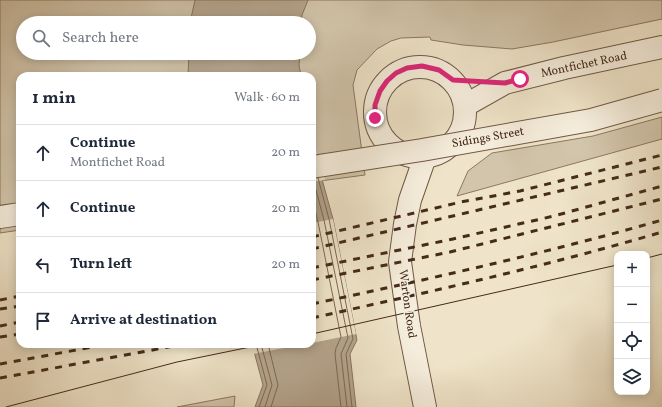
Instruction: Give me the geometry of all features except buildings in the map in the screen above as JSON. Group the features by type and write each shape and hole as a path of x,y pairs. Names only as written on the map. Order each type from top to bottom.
{"street":[{"name":"Montfichet Road","path":"466,105 505,83 564,68 662,47"},
{"path":"422,66 439,70 453,80 462,91 466,105 465,123 457,140 443,152 425,157 411,156 398,152 387,143 379,132 375,118 375,105 380,91 387,81 396,73 407,68 422,66"},
{"name":"Montfichet Road","path":"453,80 505,83"},
{"name":"Sidings Street","path":"316,166 422,150 591,120 662,100"},
{"name":"Warton Road","path":"398,152 410,200"},
{"name":"Warton Road","path":"425,157 410,200 400,262 409,326 425,407"},
{"path":"0,217 16,215"}],"shaded area":[{"path":"0,0 662,0 662,19 512,49 463,45 431,40 430,37 401,38 391,41 377,49 357,70 353,85 365,175 316,181 316,72 16,72 16,231 0,233"},
{"path":"662,117 662,139 457,196 468,171 492,153 593,136"},
{"path":"235,396 234,407 177,407"}],"water":[{"path":"195,0 308,0 302,16 192,16"},
{"path":"189,60 299,60 300,72 188,72"},
{"path":"316,157 333,219 357,340 350,354 356,407 255,407 263,385 253,348 316,348"}],"pier":[{"path":"316,150 325,180 316,181"},
{"path":"333,219 356,334 316,342 316,222"},
{"path":"251,348 284,348 253,354"}],"tram line":[{"path":"650,257 662,254"},
{"path":"316,333 614,266"},
{"path":"6,407 177,362 245,348"}],"railway":[{"path":"316,236 461,202 520,191 662,155"},
{"path":"316,248 662,167"},
{"path":"316,267 453,239 554,216 662,186"},
{"path":"316,279 450,252 662,199"},
{"path":"316,303 532,254 662,220"},
{"path":"316,317 532,267 662,232"},
{"path":"0,300 16,297"},
{"path":"0,309 16,307"},
{"path":"0,326 16,323"},
{"path":"0,337 16,335"},
{"path":"0,364 87,348"},
{"path":"0,378 163,348"}],"route":[{"path":"375,118 375,105 380,91 387,81 396,73 407,68 422,66 439,70 453,80 505,83 520,79"}]}
